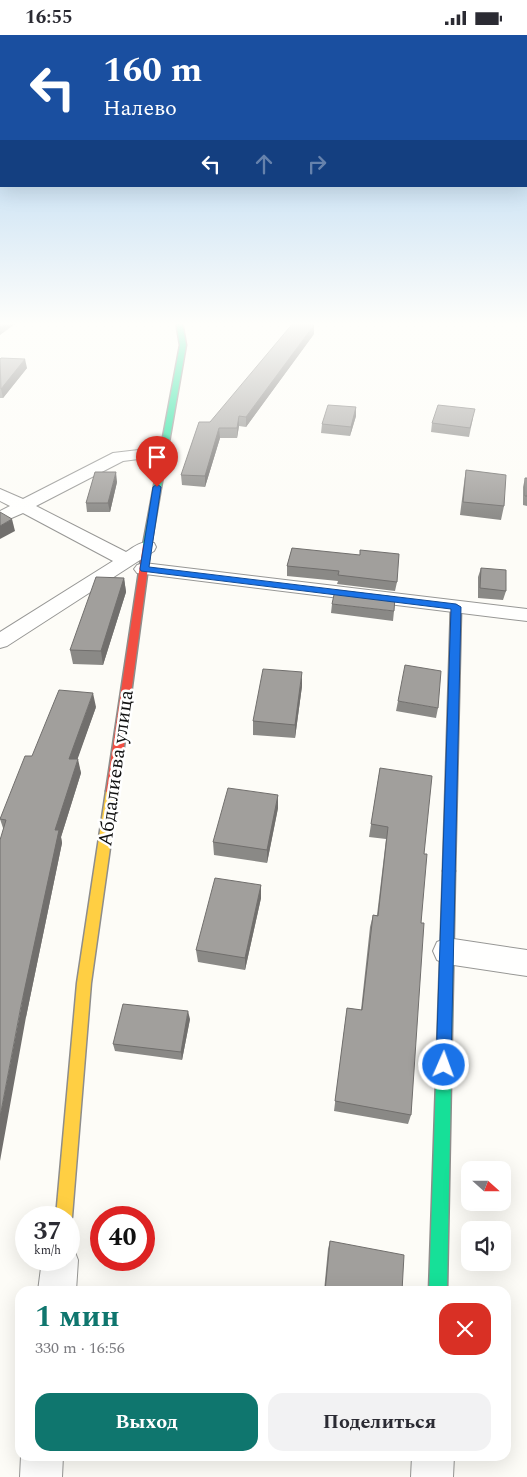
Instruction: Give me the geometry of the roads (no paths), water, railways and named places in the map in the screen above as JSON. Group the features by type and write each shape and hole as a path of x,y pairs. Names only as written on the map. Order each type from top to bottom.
{"street":[{"name":"Абдалиева улица","path":"65,1206 84,983 147,547 175,389"},
{"path":"0,517 119,456 164,452"},
{"path":"0,494 126,560"},
{"path":"0,641 147,547"},
{"path":"144,569 527,615"},
{"path":"438,1286 456,607"},
{"path":"447,951 527,963"},
{"path":"57,1286 59,1271"},
{"path":"41,1477 42,1461"},
{"path":"432,1477 433,1461"}]}
